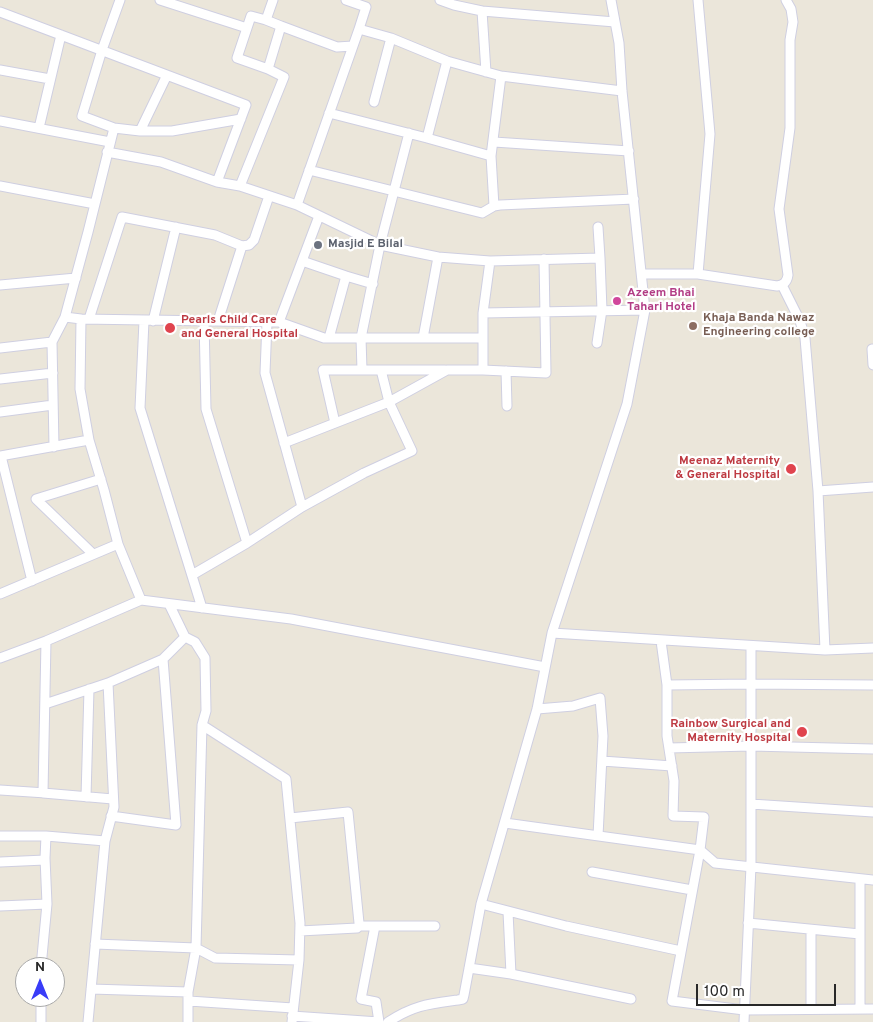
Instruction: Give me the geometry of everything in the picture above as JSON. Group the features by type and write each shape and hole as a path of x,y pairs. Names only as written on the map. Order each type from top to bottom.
{"street":[{"path":"120,0 102,50 82,116 114,128 140,131 178,131 241,119"},
{"path":"160,0 247,28"},
{"path":"266,20 273,0"},
{"path":"297,205 366,7 346,0"},
{"path":"440,0 482,11 615,22"},
{"path":"388,1022 400,1014 423,1004 463,998 481,904 537,709 552,633 627,404 645,310 630,151 622,91 619,43 611,0"},
{"path":"698,0 710,134 698,274"},
{"path":"642,274 698,274 777,286 787,281 788,275 779,209 790,128 790,40 793,22 791,9 786,0"},
{"path":"482,11 486,72"},
{"path":"0,12 246,105 217,182"},
{"path":"240,186 284,77 237,58 251,16 337,47 353,46"},
{"path":"268,69 281,26"},
{"path":"359,29 391,38 447,61 501,76 622,91"},
{"path":"39,128 61,35"},
{"path":"374,102 391,38"},
{"path":"427,138 447,61"},
{"path":"0,70 50,79"},
{"path":"140,131 167,75"},
{"path":"494,206 491,156 501,76"},
{"path":"329,113 491,156"},
{"path":"0,121 110,142"},
{"path":"54,447 52,342 65,317 114,128"},
{"path":"362,370 361,338 380,245 409,133"},
{"path":"494,142 630,151"},
{"path":"107,152 161,162 217,182 240,186 297,205 380,245 438,256 490,261 600,258"},
{"path":"309,170 482,213 485,213 494,206 634,199"},
{"path":"0,186 95,204"},
{"path":"141,600 118,544 90,440 80,389 85,319 122,217 215,235 242,246 249,245 254,240 269,196"},
{"path":"279,322 319,216"},
{"path":"597,343 602,310 598,227"},
{"path":"176,228 148,321 140,408 202,608"},
{"path":"218,321 242,246"},
{"path":"423,338 438,256"},
{"path":"302,260 373,284"},
{"path":"334,423 323,370 483,370 546,373 544,260"},
{"path":"483,370 483,313 490,261"},
{"path":"329,338 346,276"},
{"path":"0,284 76,278"},
{"path":"782,285 800,321 806,338 818,492 825,650"},
{"path":"483,313 645,310"},
{"path":"65,317 148,321 279,322 324,338 483,338"},
{"path":"204,321 206,409 247,543"},
{"path":"267,322 265,372 302,507"},
{"path":"0,348 52,342"},
{"path":"872,350 873,365"},
{"path":"192,575 247,543 302,507 364,473 412,451 389,402 381,370"},
{"path":"284,443 389,402 447,370"},
{"path":"506,371 507,406"},
{"path":"0,379 53,373"},
{"path":"0,412 53,405"},
{"path":"32,581 0,456 90,440"},
{"path":"93,554 36,499 101,479"},
{"path":"818,492 873,487"},
{"path":"0,594 118,544"},
{"path":"0,658 46,641 141,600 290,619 544,666"},
{"path":"169,604 185,637 195,642 206,658 206,711 202,725 196,948 188,997 188,1022"},
{"path":"552,633 825,650 873,648"},
{"path":"45,704 108,683 163,659 185,637"},
{"path":"661,640 667,685 668,748 674,781 673,816 704,817 700,850 672,1001 744,1010 873,1009"},
{"path":"46,641 43,793 46,794"},
{"path":"744,1022 751,866 751,646"},
{"path":"111,816 176,825 163,659"},
{"path":"88,1022 105,841 113,799 108,683"},
{"path":"667,685 873,685"},
{"path":"86,797 89,689"},
{"path":"537,709 573,706 600,698 603,736 598,836"},
{"path":"202,725 286,779 300,930 293,1015"},
{"path":"668,748 751,746 873,749"},
{"path":"602,761 672,766"},
{"path":"0,790 113,799"},
{"path":"751,804 873,812"},
{"path":"290,818 348,812 359,926"},
{"path":"505,823 700,850 716,863 873,880"},
{"path":"0,836 46,836 105,841"},
{"path":"42,957 47,904 46,836"},
{"path":"0,862 45,860"},
{"path":"592,872 692,890"},
{"path":"860,880 860,1008"},
{"path":"0,906 47,904"},
{"path":"481,904 508,912 681,951"},
{"path":"508,912 511,974"},
{"path":"748,923 860,934"},
{"path":"300,930 357,928 359,926 435,926"},
{"path":"91,989 188,997 293,1015 379,1022 376,1002 361,999 375,926"},
{"path":"810,1009 811,930"},
{"path":"95,944 196,948 215,958 299,960"},
{"path":"469,968 511,974 631,1000"},
{"path":"41,1007 41,1022"}],"place":[{"name":"Masjid E Bilal","path":"318,245"},
{"name":"Azeem Bhai Tahari Hotel","path":"617,301"},
{"name":"Khaja Banda Nawaz Engineering college","path":"693,326"},
{"name":"Pearls Child Care and General Hospital","path":"170,328"},
{"name":"Meenaz Maternity & General Hospital","path":"791,469"},
{"name":"Rainbow Surgical and Maternity Hospital","path":"802,732"}]}
